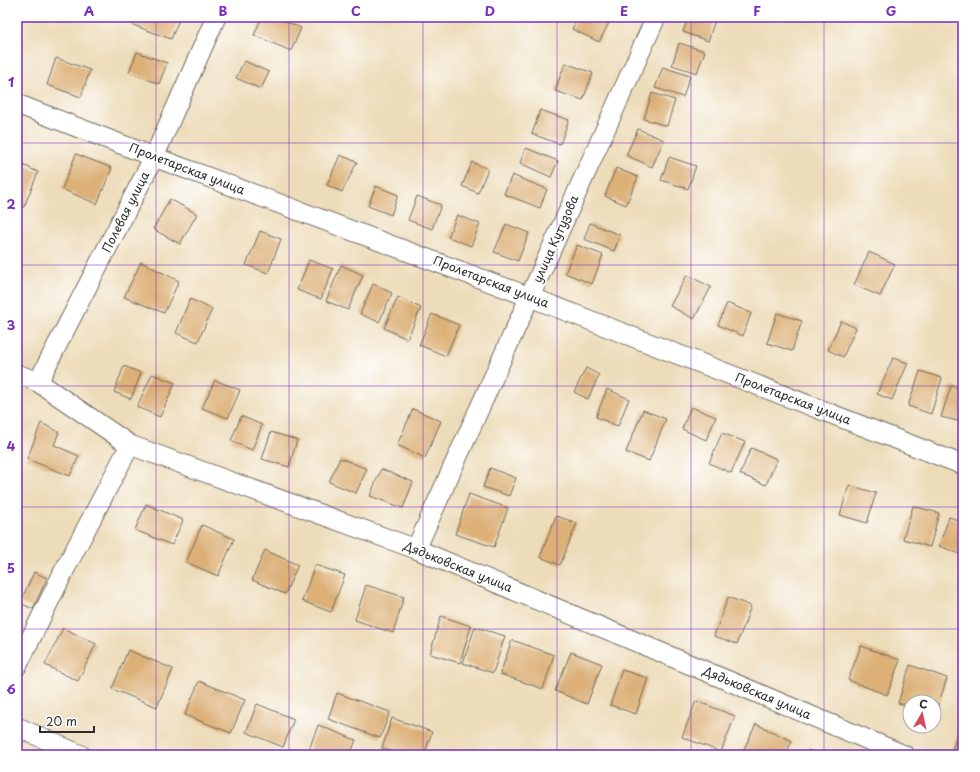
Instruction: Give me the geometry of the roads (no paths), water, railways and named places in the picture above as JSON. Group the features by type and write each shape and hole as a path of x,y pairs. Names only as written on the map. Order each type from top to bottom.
{"street":[{"name":"Полевая улица","path":"38,382 154,157 216,17"},
{"name":"улица Кутузова","path":"416,549 656,17"},
{"name":"Пролетарская улица","path":"17,104 154,157 530,297 963,465"},
{"name":"Дядьковская улица","path":"17,374 38,382 130,445 416,549 904,755"},
{"path":"17,666 65,569 130,445"},
{"path":"17,727 82,755"}]}
